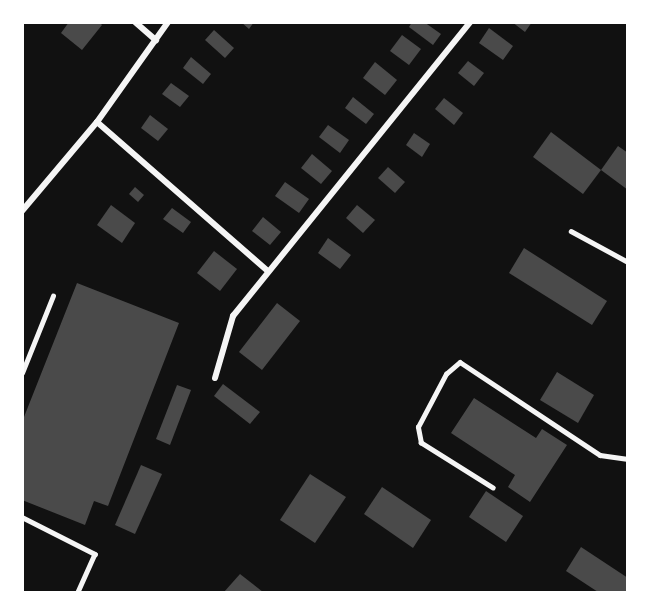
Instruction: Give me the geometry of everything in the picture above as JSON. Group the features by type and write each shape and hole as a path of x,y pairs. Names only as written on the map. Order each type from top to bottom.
{"street":[{"path":"135,22 156,40"},
{"path":"22,211 97,122 168,22"},
{"path":"215,378 233,316 470,22"},
{"path":"97,122 268,271"}],"lane":[{"path":"571,231 627,262"},
{"path":"22,373 53,296"},
{"path":"492,488 421,443 418,427 446,375 460,362 600,455 627,459"},
{"path":"22,517 95,555 78,592"}],"building":[{"path":"69,22 99,22 102,25 82,50 61,33"},
{"path":"241,22 254,22 249,29"},
{"path":"412,22 424,22 441,34 433,45 409,27"},
{"path":"512,22 532,22 525,32"},
{"path":"489,28 513,46 503,60 479,43"},
{"path":"214,30 234,48 225,58 205,40"},
{"path":"402,35 421,49 409,65 390,51"},
{"path":"191,57 211,74 203,84 183,68"},
{"path":"468,61 484,73 474,86 458,73"},
{"path":"375,62 397,80 385,95 363,78"},
{"path":"171,83 189,96 180,107 162,94"},
{"path":"353,97 374,114 366,124 345,108"},
{"path":"444,98 463,113 454,125 435,109"},
{"path":"150,115 168,129 158,141 141,128"},
{"path":"328,125 349,140 340,153 319,137"},
{"path":"551,132 601,170 583,194 533,157"},
{"path":"414,133 430,144 422,157 406,145"},
{"path":"618,146 628,153 628,190 601,170"},
{"path":"312,154 332,171 321,184 301,168"},
{"path":"388,167 405,182 395,193 378,178"},
{"path":"285,182 309,199 299,213 275,196"},
{"path":"135,187 144,195 138,202 129,194"},
{"path":"111,205 135,223 122,243 97,225"},
{"path":"357,205 375,220 363,233 346,218"},
{"path":"172,208 191,222 183,233 163,219"},
{"path":"263,217 281,232 270,245 252,231"},
{"path":"328,238 351,255 340,269 318,253"},
{"path":"524,248 607,301 592,325 509,273"},
{"path":"214,251 237,269 220,291 197,273"},
{"path":"77,283 179,323 108,506 94,501 85,525 22,500 22,422"},
{"path":"277,303 300,321 262,370 239,352"},
{"path":"557,372 594,395 578,423 540,400"},
{"path":"223,384 260,412 250,424 214,396"},
{"path":"177,385 191,390 170,445 156,439"},
{"path":"474,398 536,438 542,429 567,445 530,502 508,487 515,475 451,433"},
{"path":"141,465 162,474 135,534 115,525"},
{"path":"310,474 346,497 315,543 280,520"},
{"path":"382,487 431,520 413,548 364,514"},
{"path":"486,491 523,516 506,542 469,517"},
{"path":"581,547 628,578 628,592 598,592 566,571"},
{"path":"240,574 263,592 224,592"}]}
